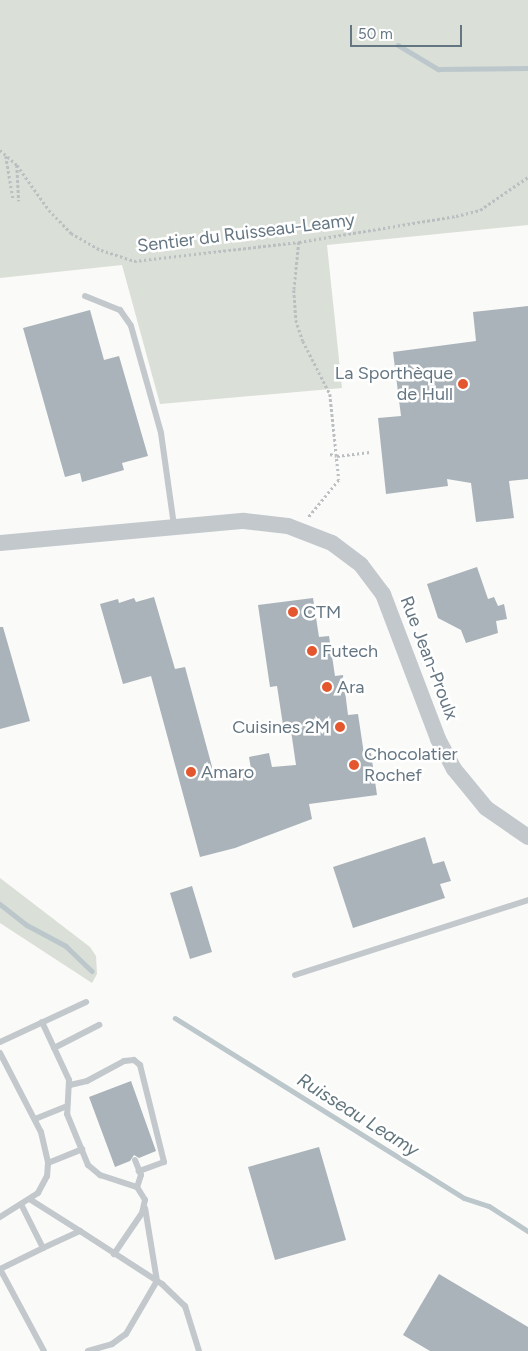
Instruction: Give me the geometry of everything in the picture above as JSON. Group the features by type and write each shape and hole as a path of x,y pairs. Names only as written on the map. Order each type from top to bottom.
{"street":[{"name":"Rue Jean-Proulx","path":"0,543 174,525 234,521 279,524 318,535 361,565 393,613 431,720 454,769 486,808 528,837"}],"lane":[{"path":"85,296 120,310 131,326 161,432 174,525"},
{"path":"295,975 528,900"},
{"path":"0,1042 86,1002"},
{"path":"42,1022 70,1085 65,1107 92,1169 137,1187 143,1194 157,1281 126,1334 112,1344 88,1351"},
{"path":"54,1048 99,1025"},
{"path":"0,1053 35,1119 45,1143 48,1162 45,1182 31,1200 0,1218"},
{"path":"70,1085 87,1081 124,1061 134,1060 140,1065 164,1162 139,1171"},
{"path":"35,1119 65,1107"},
{"path":"48,1162 82,1149"},
{"path":"135,1160 141,1179 137,1187"},
{"path":"31,1200 157,1281 185,1306 199,1351"},
{"path":"22,1206 43,1248"},
{"path":"114,1254 145,1208"},
{"path":"44,1351 0,1269 80,1231"}],"path":[{"name":"Sentier du Ruisseau-Leamy","path":"0,150 17,165 58,222 87,243 116,256 134,260 170,258 299,242 480,210 528,176"},
{"path":"6,154 13,198"},
{"path":"17,165 19,201"},
{"path":"299,242 294,290 296,320 303,341 330,394 338,483 308,518"},
{"path":"330,454 337,456 370,452"}],"shaded area":[{"path":"0,0 528,0 528,225 327,245 342,388 160,404 122,265 0,278"},
{"path":"0,878 90,947 96,956 97,974 92,983 0,923"}],"building":[{"name":"La Sporthèque de Hull","path":"528,306 528,479 509,481 514,518 476,522 471,483 447,479 448,486 386,494 378,418 401,416 393,352 476,341 473,312"},
{"path":"90,310 104,360 119,356 148,456 122,463 124,470 82,482 80,473 65,477 23,328"},
{"path":"477,567 488,599 494,597 498,606 504,604 507,619 496,621 498,633 466,643 461,630 438,618 427,584"},
{"path":"154,597 175,669 185,667 214,774 251,769 249,757 269,753 272,767 296,765 290,724 283,725 277,686 270,687 258,605 313,598 319,637 329,636 335,676 343,675 348,715 358,714 364,754 371,753 377,795 309,804 312,819 235,848 200,857 151,676 123,684 100,604 118,599 119,603 134,598 136,602"},
{"path":"0,627 3,627 30,721 0,729"},
{"path":"425,837 433,864 444,861 451,881 440,884 445,898 353,928 333,867"},
{"path":"192,886 212,952 190,959 170,893"},
{"path":"131,1081 156,1151 139,1158 134,1155 130,1161 115,1167 89,1097"},
{"path":"319,1147 346,1240 275,1260 248,1167"},
{"path":"439,1274 528,1327 528,1351 430,1351 403,1335"}],"waterway":[{"path":"398,45 438,69 528,68"},
{"name":"Ruisseau Leamy","path":"0,904 27,925 66,946 92,971"},
{"name":"Ruisseau Leamy","path":"175,1018 464,1198 489,1206 528,1231"}],"place":[{"name":"La Sporthèque de Hull","path":"463,384"},
{"name":"CTM","path":"293,612"},
{"name":"Futech","path":"312,651"},
{"name":"Ara","path":"327,687"},
{"name":"Cuisines 2M","path":"340,727"},
{"name":"Chocolatier Rochef","path":"354,765"},
{"name":"Amaro","path":"191,772"}]}
